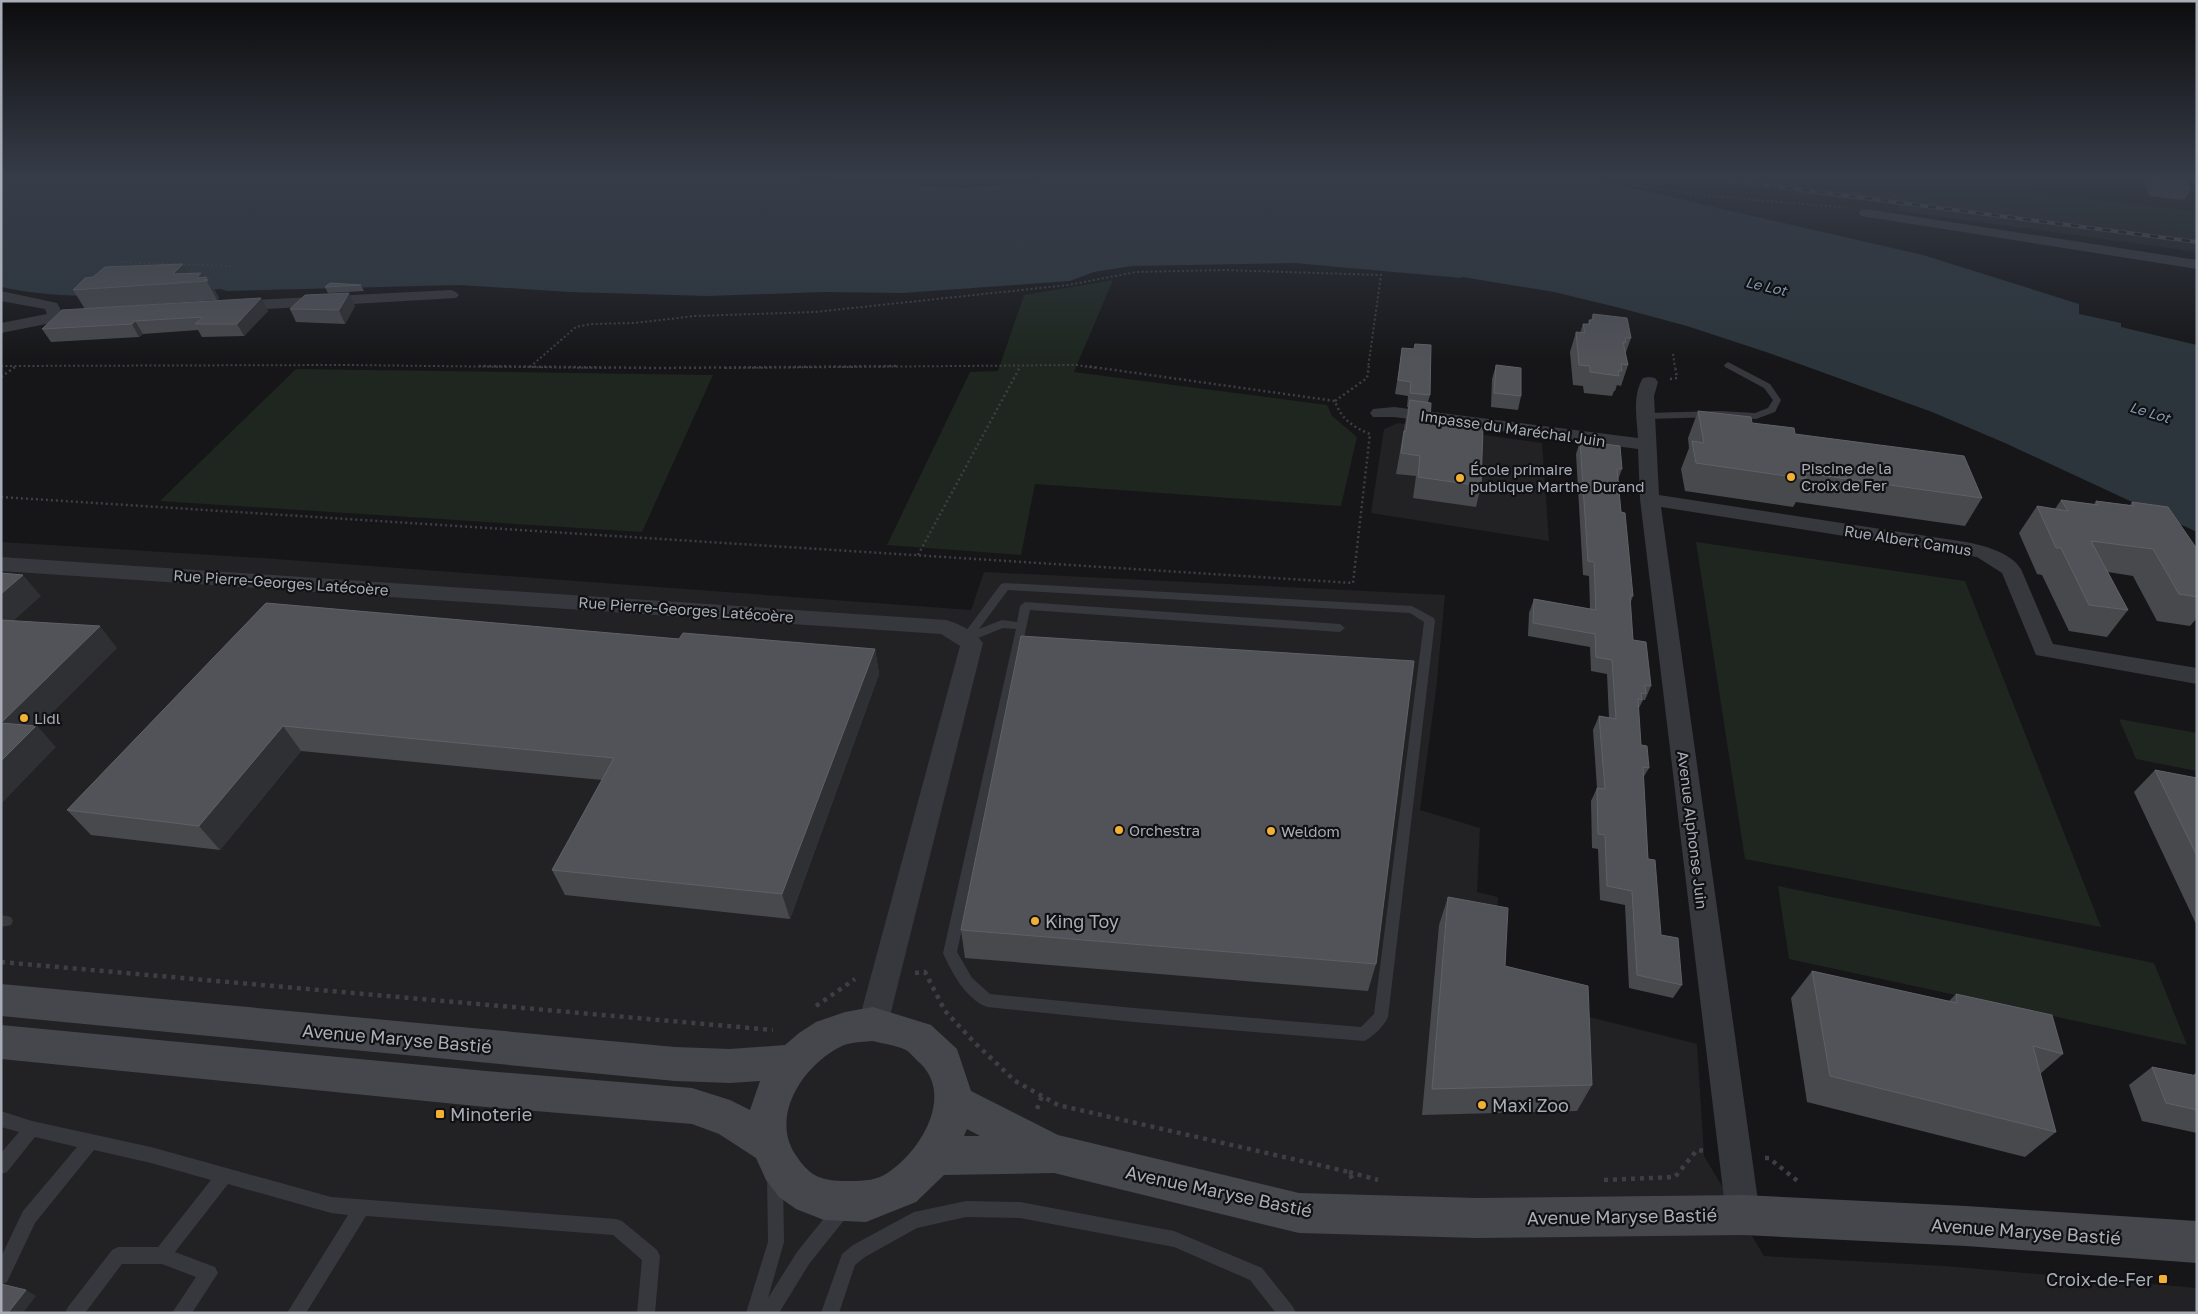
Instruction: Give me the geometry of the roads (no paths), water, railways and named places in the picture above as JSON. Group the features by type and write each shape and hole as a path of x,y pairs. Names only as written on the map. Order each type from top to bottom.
{"street":[{"path":"2030,238 2197,264"},
{"path":"214,307 381,296 451,295"},
{"path":"1,296 51,306 56,317"},
{"path":"1,328 56,317 96,314"},
{"name":"Avenue Alphonse Juin","path":"1649,382 1645,396 1650,499 1743,1215"},
{"name":"Impasse du Maréchal Juin","path":"1379,413 1394,412 1647,446"},
{"name":"Rue Albert Camus","path":"1650,499 1984,552 2010,569 2044,650 2197,676"},
{"name":"Rue Pierre-Georges Latécoère","path":"1,564 946,626 966,639"},
{"path":"873,1024 972,643 966,639"},
{"name":"Avenue Maryse Bastié","path":"1,1000 675,1064 730,1066 785,1046"},
{"path":"873,1024 894,1026 914,1033 930,1045 943,1061 951,1080 954,1102 952,1120 945,1139 935,1156 922,1172 906,1184 887,1194 868,1200 848,1202 824,1200 803,1191 786,1177 772,1151 767,1123 771,1101 780,1081 785,1046 810,1046 830,1034 851,1027 873,1024"},
{"path":"1,1042 486,1089 692,1106 730,1119 772,1151"},
{"name":"Avenue Maryse Bastié","path":"954,1102 1053,1154"},
{"name":"Avenue Maryse Bastié","path":"935,1156 1053,1154 1299,1212 1378,1199 1477,1218 1743,1215 1966,1226 2197,1242"}],"lane":[{"path":"1646,416 1720,414 1756,416 1772,410 1777,400 1767,386 1728,365"},
{"path":"966,639 1005,586 1412,610 1430,621 1381,1017 1364,1034 1134,1015 987,1000 967,983 950,952 1025,606 1340,628"},
{"path":"966,639 1002,624 1022,626"},
{"path":"1,1119 225,1175 331,1205 616,1227 651,1256 646,1313"},
{"path":"1,1166 32,1128"},
{"path":"1,1276 29,1217 92,1141"},
{"path":"755,1313 776,1242 772,1151"},
{"path":"162,1255 225,1175"},
{"path":"769,1313 803,1258 848,1202"},
{"path":"296,1313 362,1207"},
{"path":"830,1313 848,1260 859,1251 914,1220 966,1209 1020,1210 1174,1239 1256,1274 1287,1312"},
{"path":"74,1313 118,1256 162,1255 209,1273 181,1313"}],"water":[{"name":"Le Lot","path":"1,238 1850,238 1923,255 2079,304 2079,314 2121,323 2121,327 2197,345 2197,532 2005,443 1932,412 1769,353 1687,326 1620,308 1554,292 1462,277 1294,263 1132,266 1094,272 1070,281 903,293 824,292 708,296 569,292 459,285 227,291 220,289 82,296 27,292 1,287"}],"railway":[{"path":"2169,238 2197,242"}],"place":[{"name":"Piscine de la Croix de Fer","path":"1791,477"},
{"name":"École primaire publique Marthe Durand","path":"1460,478"},
{"name":"Lidl","path":"24,718"},
{"name":"Orchestra","path":"1119,830"},
{"name":"Weldom","path":"1271,831"},
{"name":"King Toy","path":"1035,921"},
{"name":"Maxi Zoo","path":"1482,1105"},
{"name":"Minoterie","path":"440,1114"},
{"name":"Croix-de-Fer","path":"2163,1279"}]}
